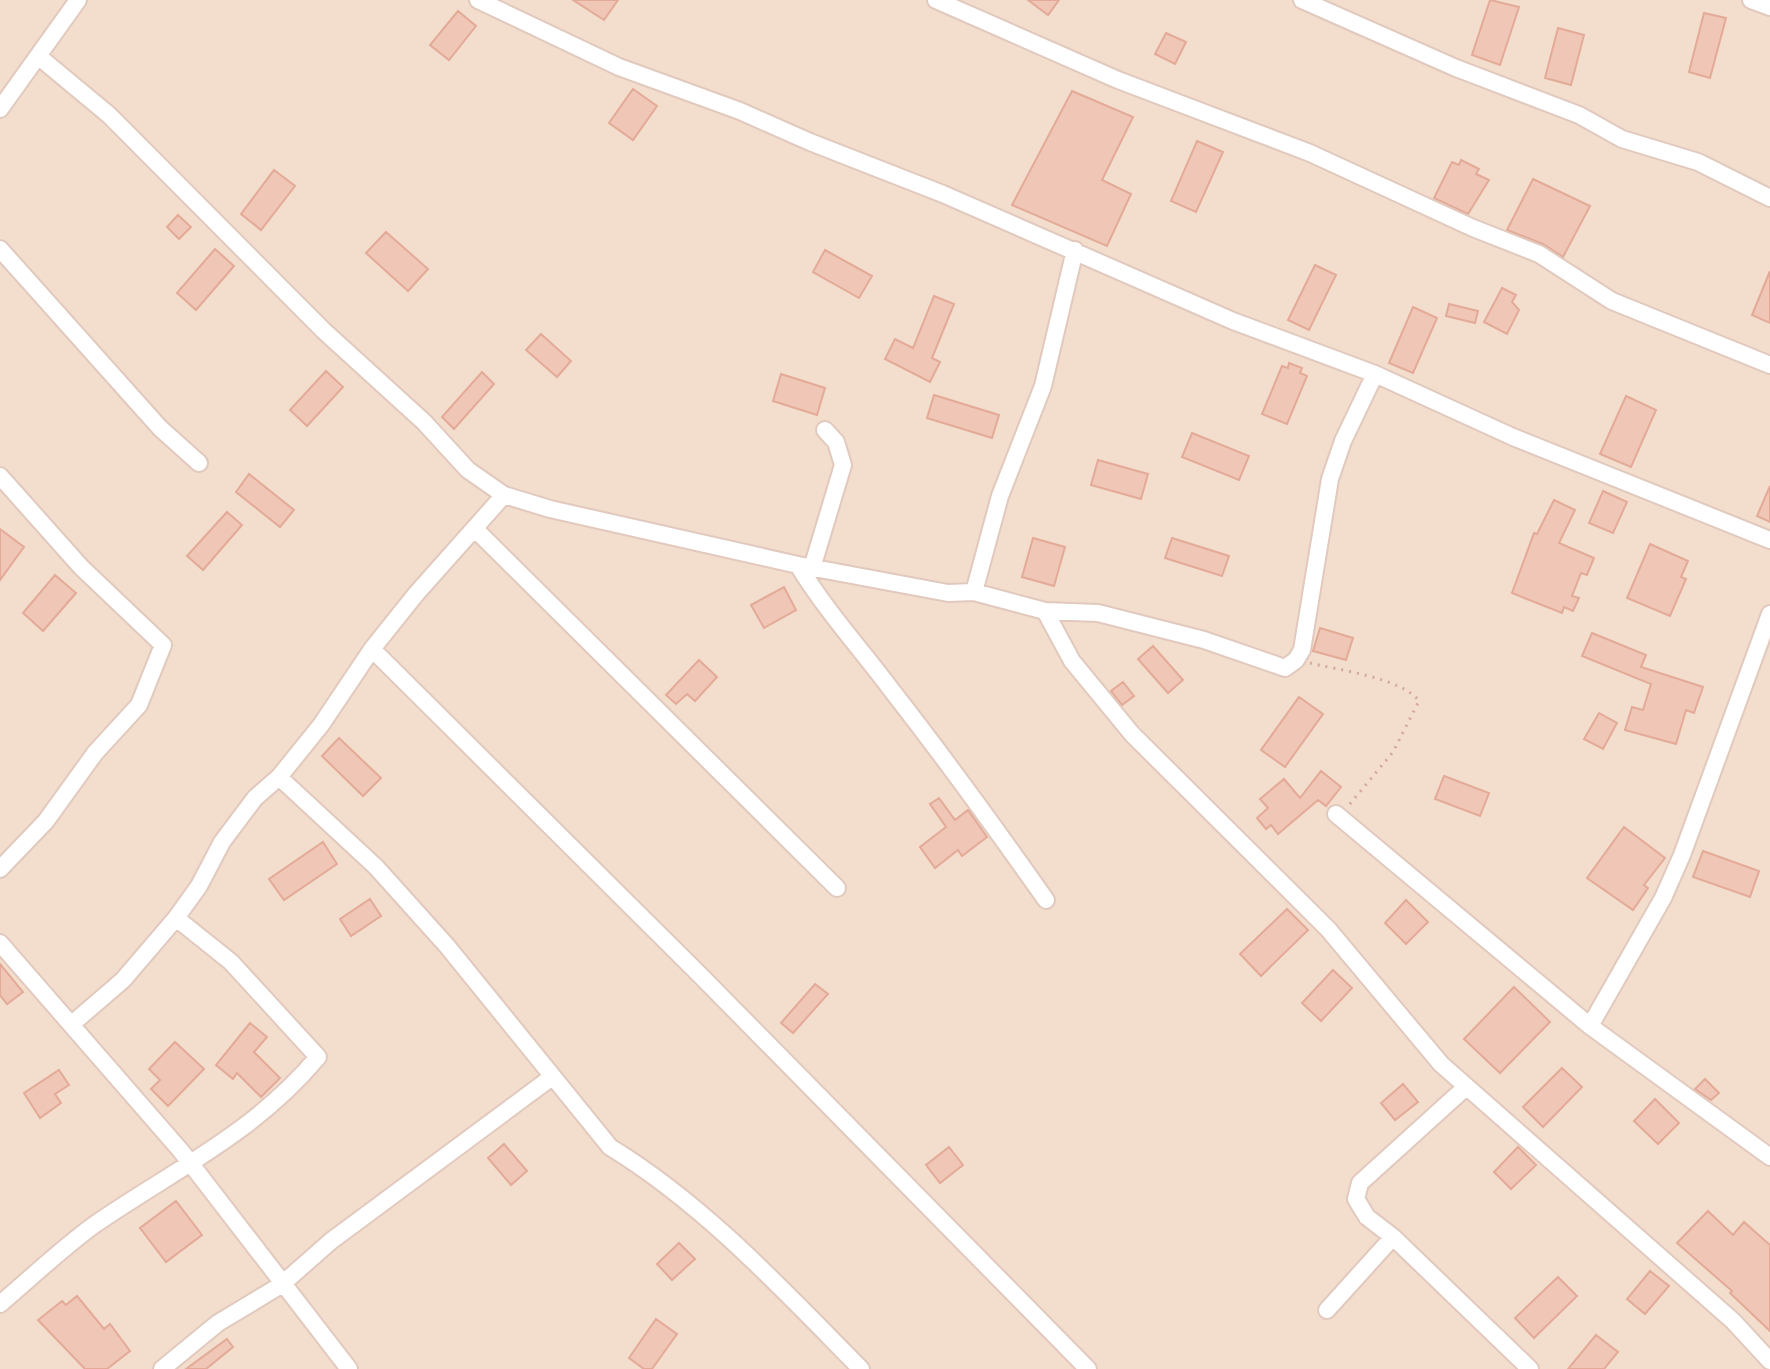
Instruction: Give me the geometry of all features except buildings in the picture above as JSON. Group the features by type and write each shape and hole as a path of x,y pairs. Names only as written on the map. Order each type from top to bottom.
{"street":[{"path":"0,109 78,0"},
{"path":"478,0 619,67 740,111 1075,250 1233,321 1375,374 1513,437 1770,540"},
{"path":"936,0 1118,80 1310,153 1473,228 1539,254 1612,301 1770,365"},
{"path":"1302,0 1456,68 1579,115 1622,139 1698,162 1770,198"},
{"path":"1751,0 1770,7"},
{"path":"38,56 109,115 324,331 424,422 468,470 504,495 550,509 805,566 948,593 974,592 1045,611 1098,613 1204,640 1268,665 1285,668 1296,660 1302,650 1330,479 1343,441 1375,374"},
{"path":"0,249 160,428 199,463"},
{"path":"974,592 1000,496 1043,386 1075,250"},
{"path":"825,430 836,442 843,465 805,566 825,611 872,665 969,790 1046,900"},
{"path":"0,476 81,567 163,645 139,705 95,753 46,821 0,869"},
{"path":"73,1023 123,980 176,918 199,886 222,842 255,798 279,777 321,725 372,649 504,495"},
{"path":"475,529 837,888"},
{"path":"1045,611 1072,661 1132,734 1290,889 1441,1064 1733,1321 1770,1361"},
{"path":"1590,1026 1663,898 1682,855 1770,614"},
{"path":"372,649 699,974 1088,1369"},
{"path":"279,777 376,867 447,946 610,1147 640,1165 696,1209 861,1369"},
{"path":"1336,814 1590,1026 1770,1157"},
{"path":"0,1304 93,1226 227,1142 295,1085 318,1057 231,962 176,918"},
{"path":"0,943 73,1023 349,1369"},
{"path":"162,1369 218,1323 281,1285 331,1241 552,1077"},
{"path":"1466,1087 1356,1191 1359,1206 1367,1217 1393,1237 1530,1369"},
{"path":"1327,1310 1393,1237"}],"path":[{"path":"1296,660 1393,684 1413,693 1419,701 1393,752 1356,800 1336,814"}],"shaded area":[{"path":"0,0 1770,0 1770,1369 0,1369"}]}
